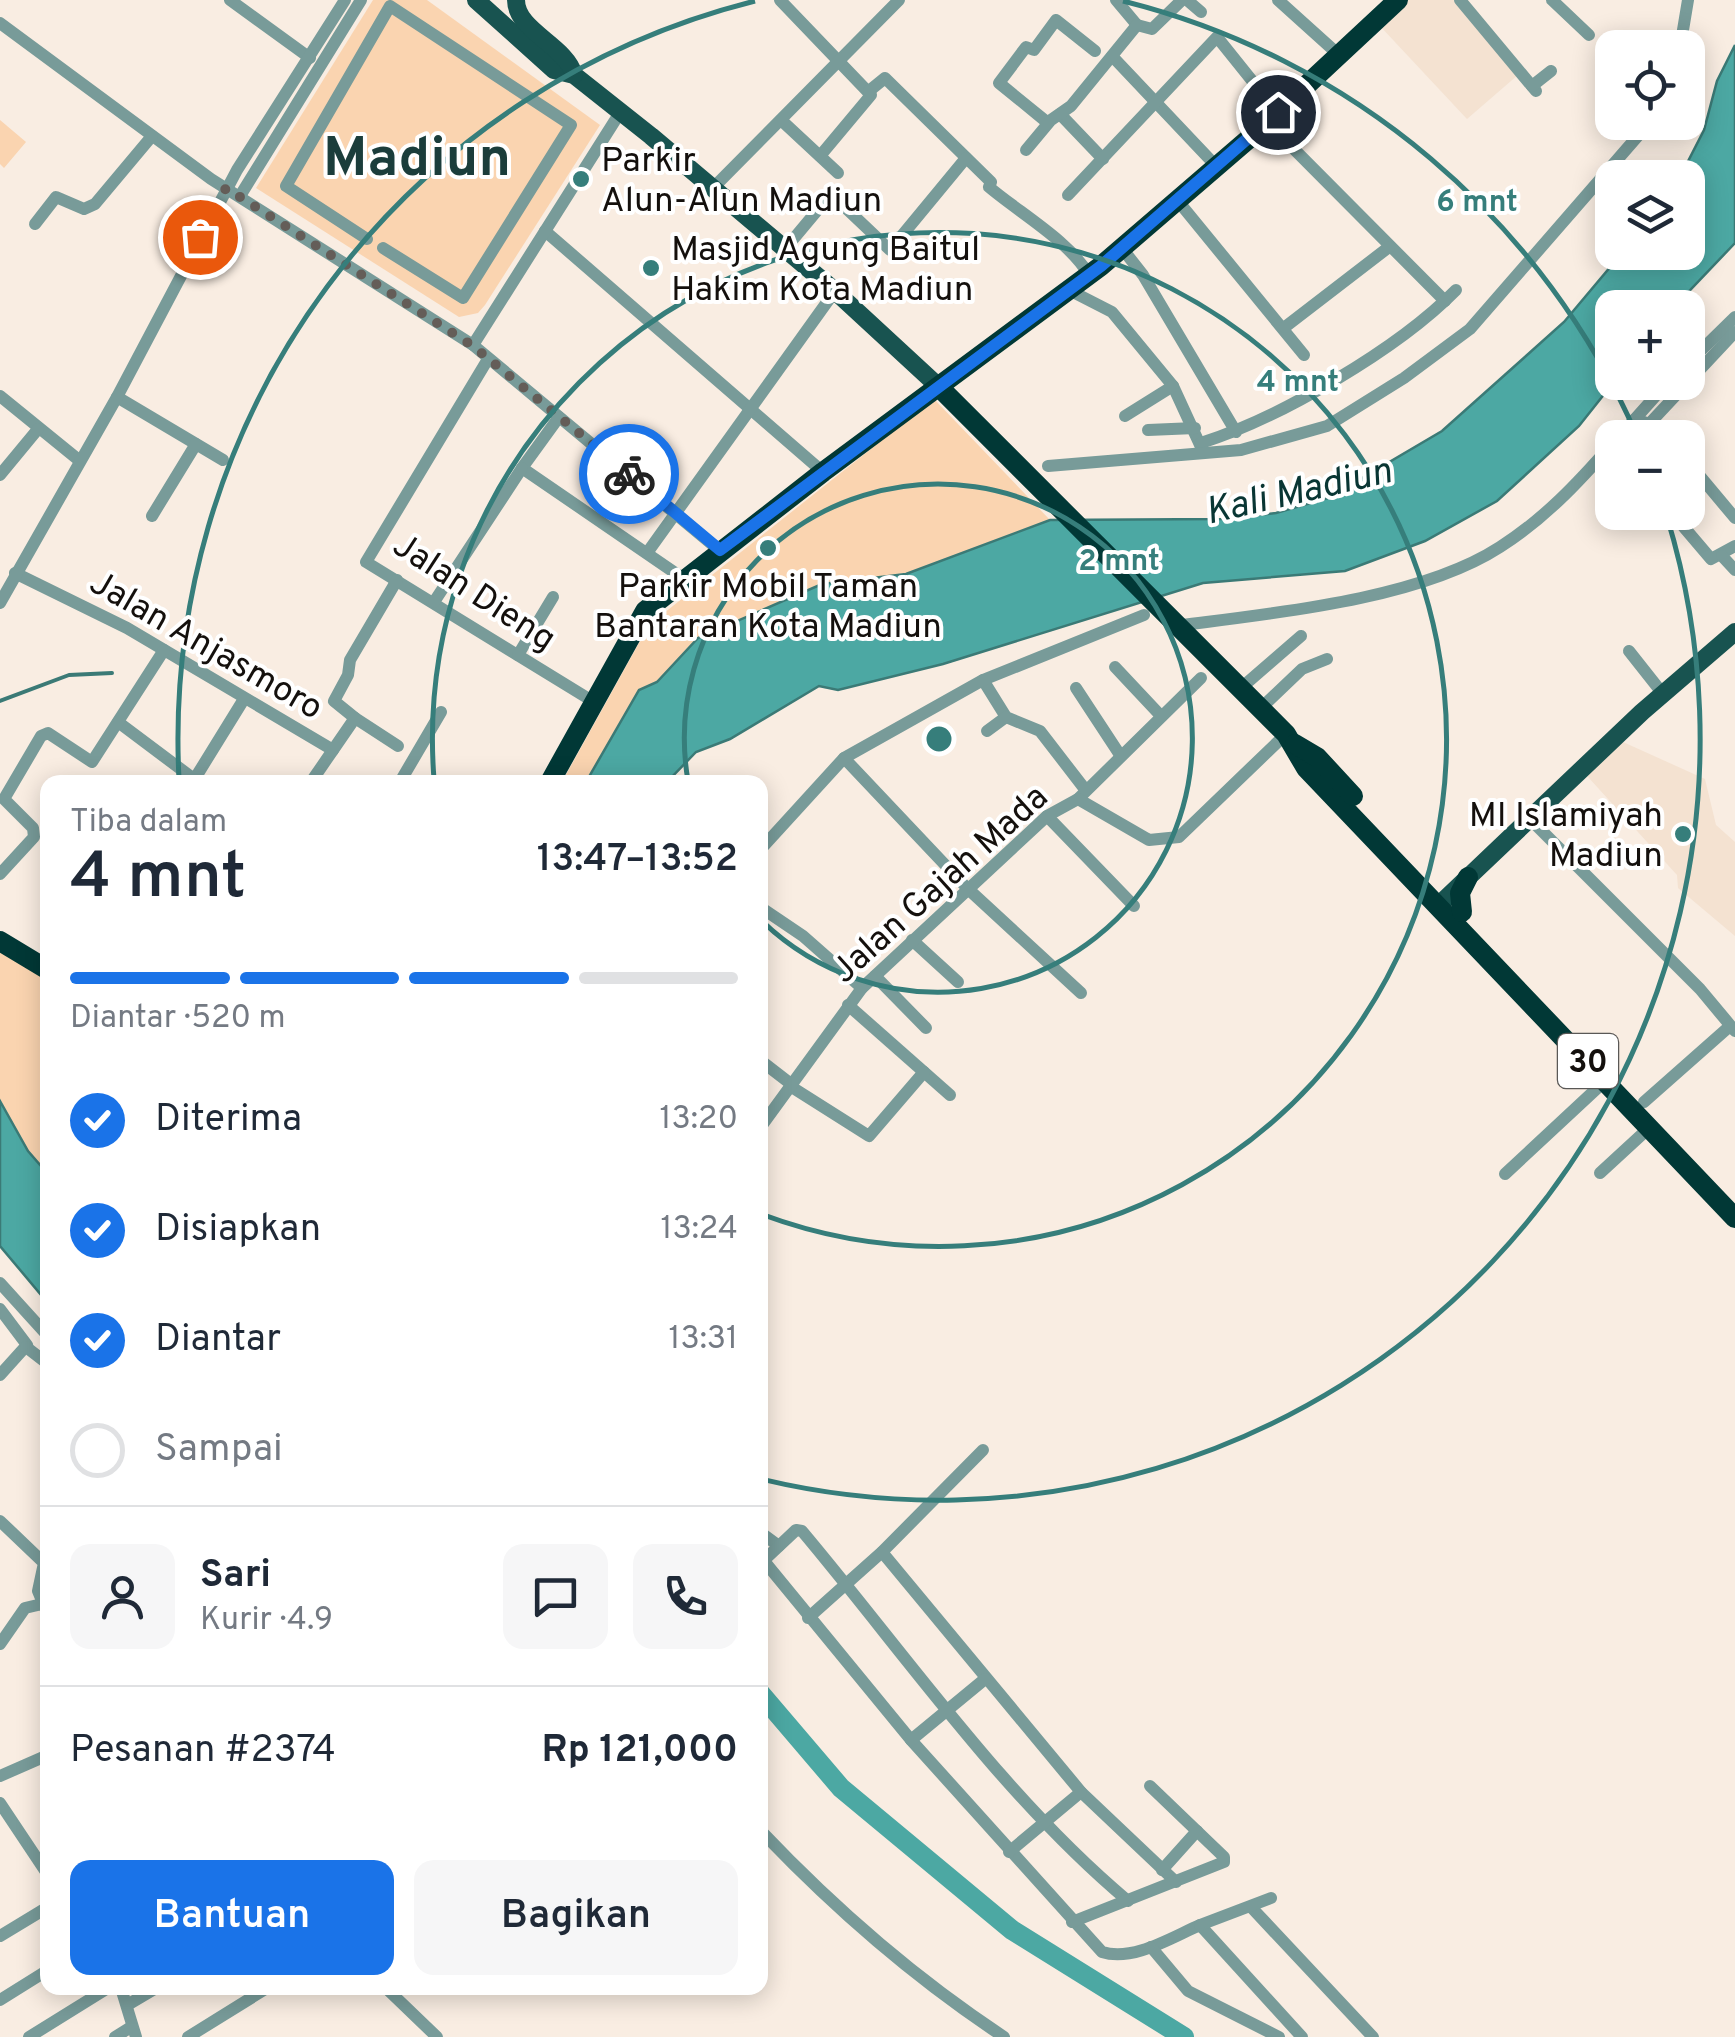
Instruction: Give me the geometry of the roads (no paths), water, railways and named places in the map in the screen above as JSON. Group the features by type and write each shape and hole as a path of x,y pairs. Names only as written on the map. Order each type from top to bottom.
{"highway":[{"path":"554,775 634,626 684,579 823,472 942,390 1090,275 1273,117 1398,0"},
{"name":"30","path":"942,390 1291,739 1317,757 1735,1218"},
{"path":"1449,905 1468,877"},
{"name":"30","path":"1449,905 1644,1102 1735,1202"},
{"path":"0,941 40,965"}],"main road":[{"path":"476,0 554,70 574,75 621,111 835,291 942,390"},
{"path":"516,0 519,14 566,57 574,75"},
{"path":"1468,877 1528,817 1735,632"}],"street":[{"path":"230,0 310,58"},
{"path":"0,603 8,580 117,397 226,188 345,0"},
{"path":"240,196 361,0"},
{"path":"780,0 869,92"},
{"path":"713,188 898,0"},
{"path":"1116,0 1138,25 1152,29 1185,0 1201,12"},
{"path":"1278,0 1340,54"},
{"path":"1460,0 1534,88 1552,71"},
{"path":"1552,0 1589,35"},
{"path":"1683,30 1688,0"},
{"path":"367,239 286,186 390,6 571,125 463,298 384,248"},
{"path":"1095,50 1056,20 1034,50 1026,47 999,82 1054,119 1102,159"},
{"path":"0,23 226,188 473,346 720,550"},
{"path":"1026,150 1138,25"},
{"path":"1068,195 1217,37 1273,117 1389,247 1445,301"},
{"path":"1112,56 1217,167"},
{"path":"820,156 868,103 869,92 884,78 992,182 989,187 1041,230 1066,243 1090,275"},
{"path":"473,346 621,111"},
{"path":"780,120 838,172"},
{"path":"35,224 56,196 90,208 152,136"},
{"path":"1048,466 1202,449 1241,450 1327,426 1470,329 1634,140"},
{"path":"785,249 831,194 890,250 966,158"},
{"path":"1178,201 1285,327 1304,355"},
{"path":"545,231 748,411 823,472"},
{"path":"1122,247 1143,275 1236,432"},
{"path":"1285,327 1389,247"},
{"path":"1068,290 1112,312 1173,386 1202,449"},
{"path":"1202,449 1399,340 1456,290"},
{"path":"647,553 835,291"},
{"path":"1705,346 1735,317"},
{"path":"1652,400 1635,419 1649,424 1735,332"},
{"name":"Jalan Dieng","path":"488,359 366,561 594,702"},
{"path":"1126,416 1173,386"},
{"path":"0,396 80,461"},
{"path":"117,397 223,460"},
{"path":"434,602 559,417"},
{"path":"0,475 38,428"},
{"path":"1148,430 1195,428"},
{"path":"152,516 196,444"},
{"path":"1176,621 1290,612 1459,568 1500,547 1561,502 1595,463"},
{"path":"522,468 684,579"},
{"path":"1705,481 1735,518"},
{"path":"1686,530 1711,560 1735,546"},
{"path":"1722,556 1735,570"},
{"name":"Jalan Anjasmoro","path":"8,580 164,650 333,750 316,775"},
{"path":"397,580 350,660 348,675 334,701 398,746"},
{"path":"518,655 554,597"},
{"path":"768,841 844,758 983,680 1144,616"},
{"path":"1241,688 1300,636"},
{"path":"0,874 34,837 33,828 4,799 41,736 48,733 92,762 164,650"},
{"path":"1629,651 1663,694"},
{"path":"1261,708 1302,669 1328,660"},
{"path":"1115,666 1161,716"},
{"path":"983,680 1006,718 1040,731 1081,793 1201,678"},
{"path":"1076,688 1120,755"},
{"path":"200,775 244,699"},
{"path":"404,775 441,712"},
{"path":"333,750 355,718"},
{"path":"988,731 1006,718"},
{"path":"118,722 188,775"},
{"name":"Jalan Gajah Mada","path":"768,1117 862,988 1046,816 1081,793 1149,840 1179,837 1291,739"},
{"path":"844,758 967,888 1081,993"},
{"path":"1046,816 1134,906"},
{"path":"1528,817 1700,989 1732,1028 1644,1102"},
{"path":"768,912 803,936 862,988"},
{"path":"912,940 958,982"},
{"path":"875,976 926,1028"},
{"path":"848,1005 950,1095"},
{"path":"768,1066 869,1136 924,1072"},
{"path":"1505,1174 1606,1080"},
{"path":"1600,1173 1650,1127"},
{"path":"0,1284 40,1327"},
{"path":"0,1309 26,1347 40,1358"},
{"path":"0,1375 26,1347"},
{"path":"808,1618 882,1552 982,1450"},
{"path":"0,1521 40,1555"},
{"path":"768,1554 799,1530 1080,1861 1128,1901"},
{"path":"768,1538 779,1546"},
{"path":"882,1552 1081,1792 1176,1882"},
{"path":"768,1567 1009,1852 1072,1922 1108,1954 1151,1947 1271,1898"},
{"path":"0,1644 26,1608 40,1609"},
{"path":"911,1740 985,1679"},
{"path":"0,1776 40,1758"},
{"path":"1072,1922 1224,1862 1224,1857 1150,1786"},
{"path":"1009,1852 1081,1792"},
{"path":"0,1803 40,1864"},
{"path":"1162,1870 1197,1831"},
{"path":"768,1839 821,1895 929,1988 1004,2037"},
{"path":"1251,1906 1373,2037"},
{"path":"0,1936 40,1912"},
{"path":"1200,1925 1302,2037"},
{"path":"1151,1947 1188,1991 1279,2037"},
{"path":"0,2000 40,1975"},
{"path":"29,2037 97,1995"},
{"path":"114,2037 134,2032 124,1995"},
{"path":"129,2004 144,1995"},
{"path":"188,2037 256,1995"},
{"path":"393,1995 437,2037"}],"water":[{"path":"1735,45 1735,243 1690,290 1595,290 1595,400 1600,400 1579,426 1497,501 1425,541 1345,571 1203,583 943,664 838,690 819,686 730,739 696,752 674,775 590,775 639,690 657,682 698,638 822,584 906,574 1050,520 1221,519 1276,513 1328,498 1442,431 1564,322 1608,270 1705,270 1705,160 1689,160 1699,140 1705,140 1717,81"},
{"path":"0,1101 40,1165 40,1294 0,1246"}],"waterway":[{"path":"0,701 69,675 112,673"},
{"path":"768,1702 841,1788 1012,1930 1184,2037"}],"place":[{"name":"Parkir Alun-Alun Madiun","path":"581,179"},
{"name":"Masjid Agung Baitul Hakim Kota Madiun","path":"651,268"},
{"name":"Parkir Mobil Taman Bantaran Kota Madiun","path":"768,548"},
{"name":"MI Islamiyah Madiun","path":"1683,834"}],"district":[{"name":"Madiun","path":"417,156"}],"water label":[{"name":"Kali Madiun","path":"1298,490"}]}
